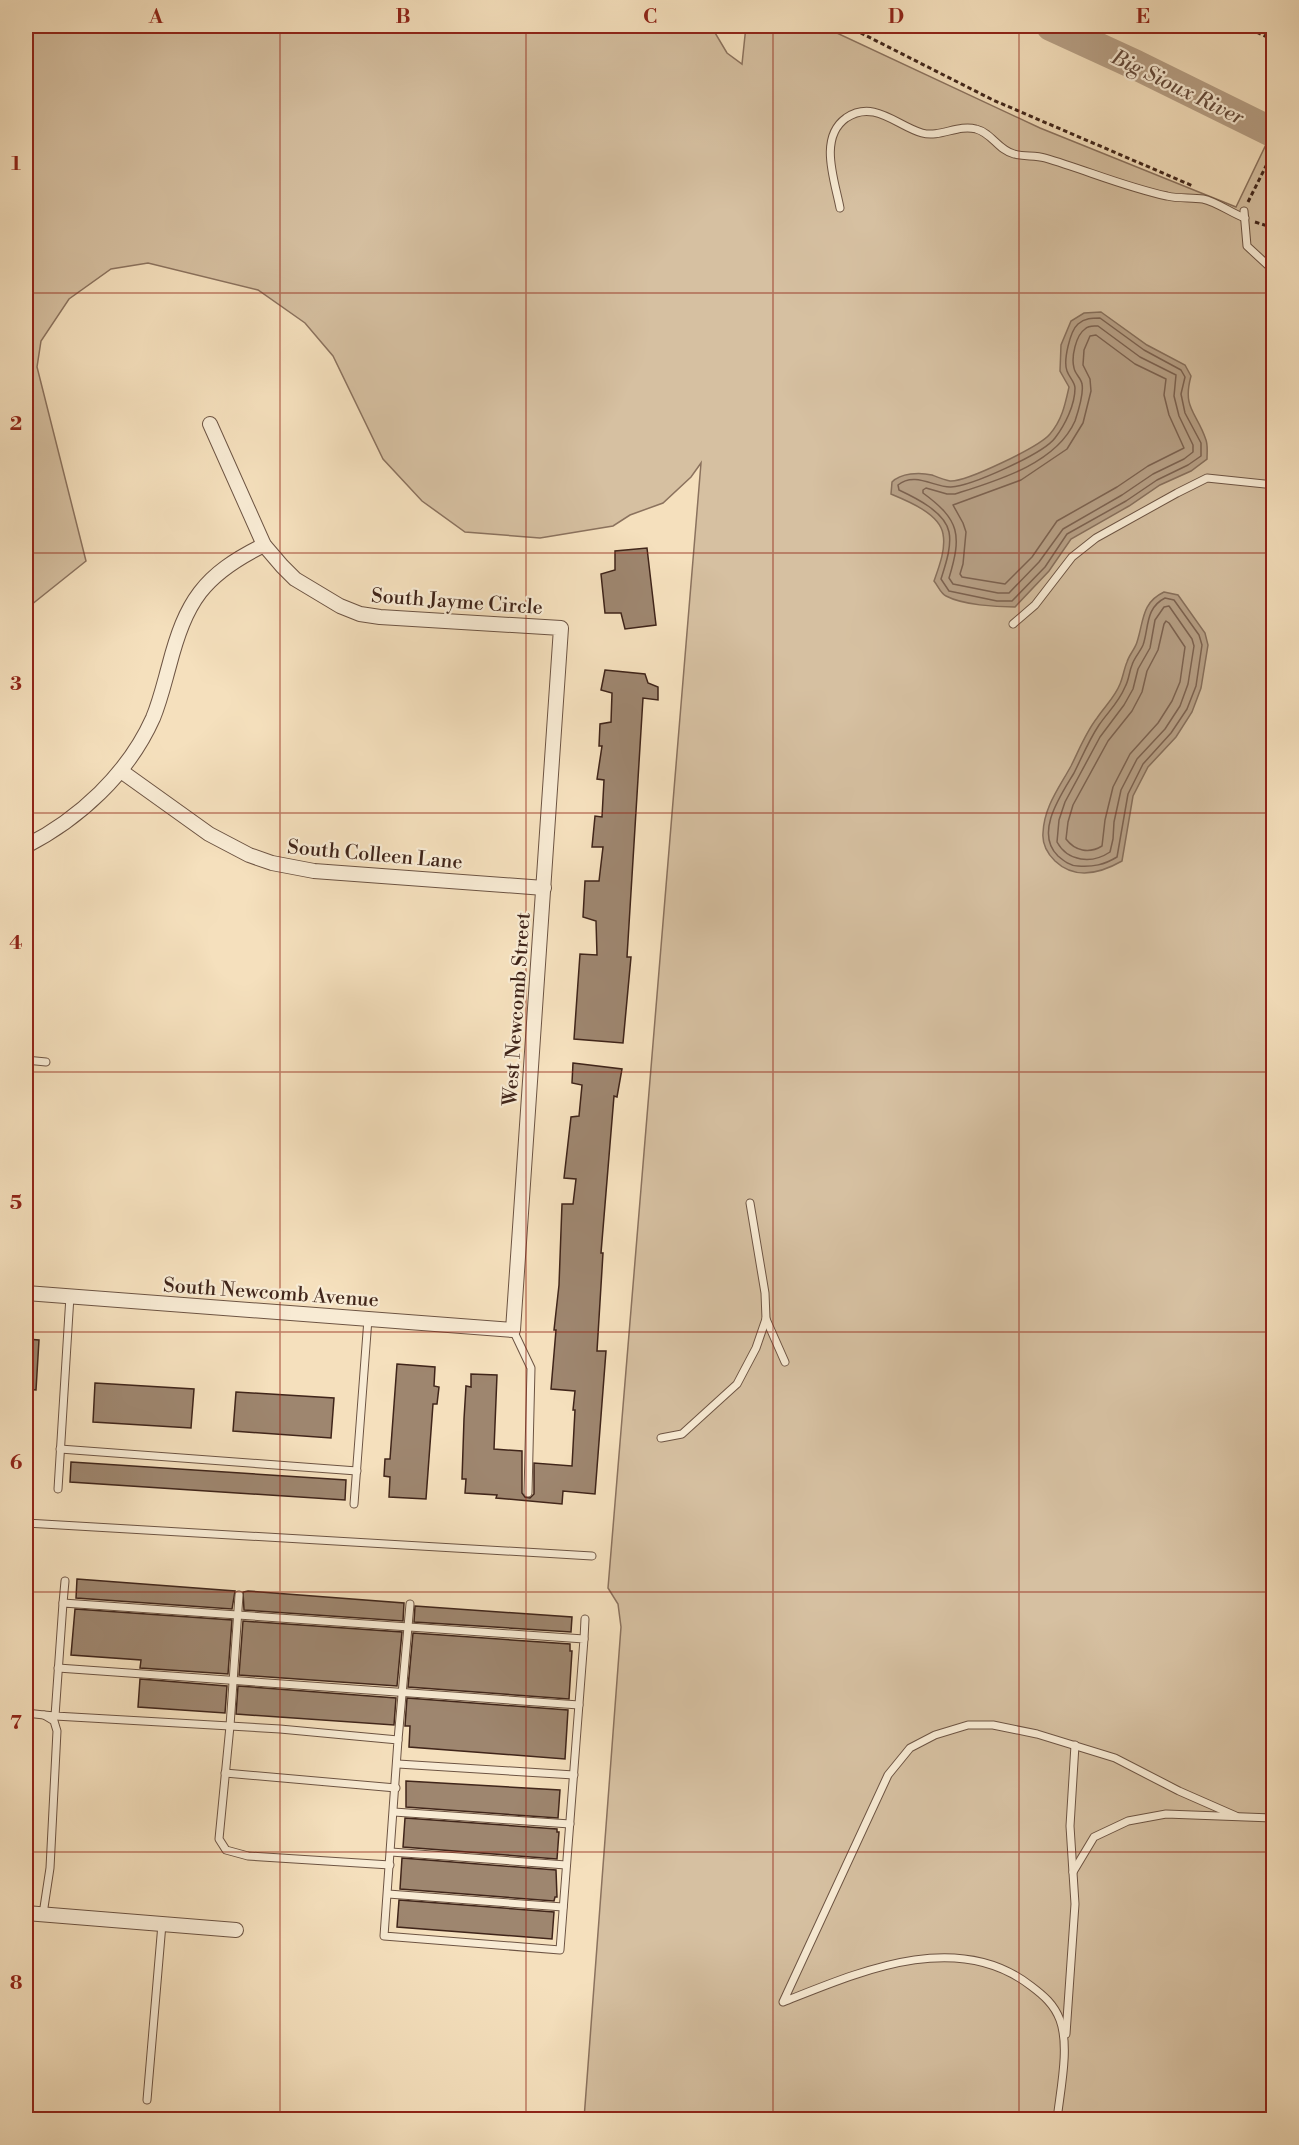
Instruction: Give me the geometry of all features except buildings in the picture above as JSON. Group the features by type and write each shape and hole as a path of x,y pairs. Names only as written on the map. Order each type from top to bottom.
{"street":[{"name":"South Jayme Circle","path":"210,424 264,546 295,579 340,606 360,614 561,628 557,690"},
{"path":"26,846 67,822 121,771 152,721 180,628 191,603 208,580 240,557 264,546"},
{"name":"West Newcomb Street","path":"513,1330 557,690"},
{"name":"South Colleen Lane","path":"121,771 209,834 249,855 272,863 314,871 544,888"},
{"name":"South Newcomb Avenue","path":"26,1293 513,1330"},
{"path":"26,1912 236,1930"}],"lane":[{"path":"840,208 830,147 835,131 844,120 853,114 878,113 928,135 967,127 978,130 990,136 1005,151 1043,157 1168,197 1204,200 1244,215 1247,246 1274,271"},
{"path":"1013,624 1035,604 1072,557 1096,538 1177,493 1208,478 1274,484"},
{"path":"26,1060 46,1062"},
{"path":"661,1438 682,1434 737,1384 756,1348 766,1319 765,1293 750,1203"},
{"path":"58,1489 70,1296"},
{"path":"354,1504 368,1319"},
{"path":"766,1319 785,1362"},
{"path":"513,1330 531,1368 528,1493"},
{"path":"60,1449 357,1471"},
{"path":"26,1523 592,1556"},
{"path":"55,1716 64,1581"},
{"path":"238,1595 230,1726 219,1839 226,1850 248,1856 390,1865"},
{"path":"63,1603 584,1639"},
{"path":"410,1604 384,1936 560,1950 585,1619"},
{"path":"58,1668 579,1704"},
{"path":"26,1713 399,1740"},
{"path":"43,1914 50,1868 57,1731 54,1721 44,1715"},
{"path":"1065,2046 1060,2020 1049,2000 1018,1976 974,1961 954,1958 922,1958 891,1963 783,2002 888,1775 909,1748 935,1735 968,1725 993,1725 1075,1745 1115,1758 1179,1791 1236,1816"},
{"path":"1057,2120 1065,2046 1075,1904 1070,1826 1075,1745"},
{"path":"398,1764 574,1775"},
{"path":"225,1773 396,1788"},
{"path":"394,1812 570,1824"},
{"path":"1073,1872 1094,1837 1128,1821 1166,1814 1274,1818"},
{"path":"391,1852 567,1865"},
{"path":"388,1894 563,1907"},
{"path":"147,2100 162,1924"}],"path":[{"path":"847,26 993,100 1185,181 1200,189 1204,200"},
{"path":"1243,26 1272,39 1274,32"},
{"path":"1274,150 1244,215 1274,228"}],"shaded area":[{"path":"26,26 711,26 727,53 742,64 746,26 822,26 1040,128 1236,207 1273,130 1273,2119 584,2119 621,1627 618,1604 608,1588 701,463 691,477 663,503 630,515 613,526 540,538 465,532 422,501 383,459 333,356 305,323 258,290 148,263 111,269 69,299 41,341 37,367 86,561 26,609"}],"water":[{"path":"1101,312 1147,345 1185,365 1191,376 1189,403 1206,440 1207,459 1191,471 1160,485 1129,506 1071,539 1049,571 1015,607 970,603 946,596 934,581 944,546 941,527 930,514 891,494 892,482 905,475 916,474 932,475 950,481 958,480 1002,463 1043,440 1057,423 1068,394 1069,387 1060,371 1061,345 1071,321 1084,313"},
{"path":"1164,592 1178,595 1205,633 1208,645 1201,688 1192,712 1176,737 1148,767 1133,796 1122,861 1105,869 1088,873 1071,871 1055,861 1046,848 1043,837 1046,815 1089,729 1118,689 1128,659 1136,645 1147,607"}],"waterway":[{"name":"Big Sioux River","path":"1051,26 1274,133"}]}
